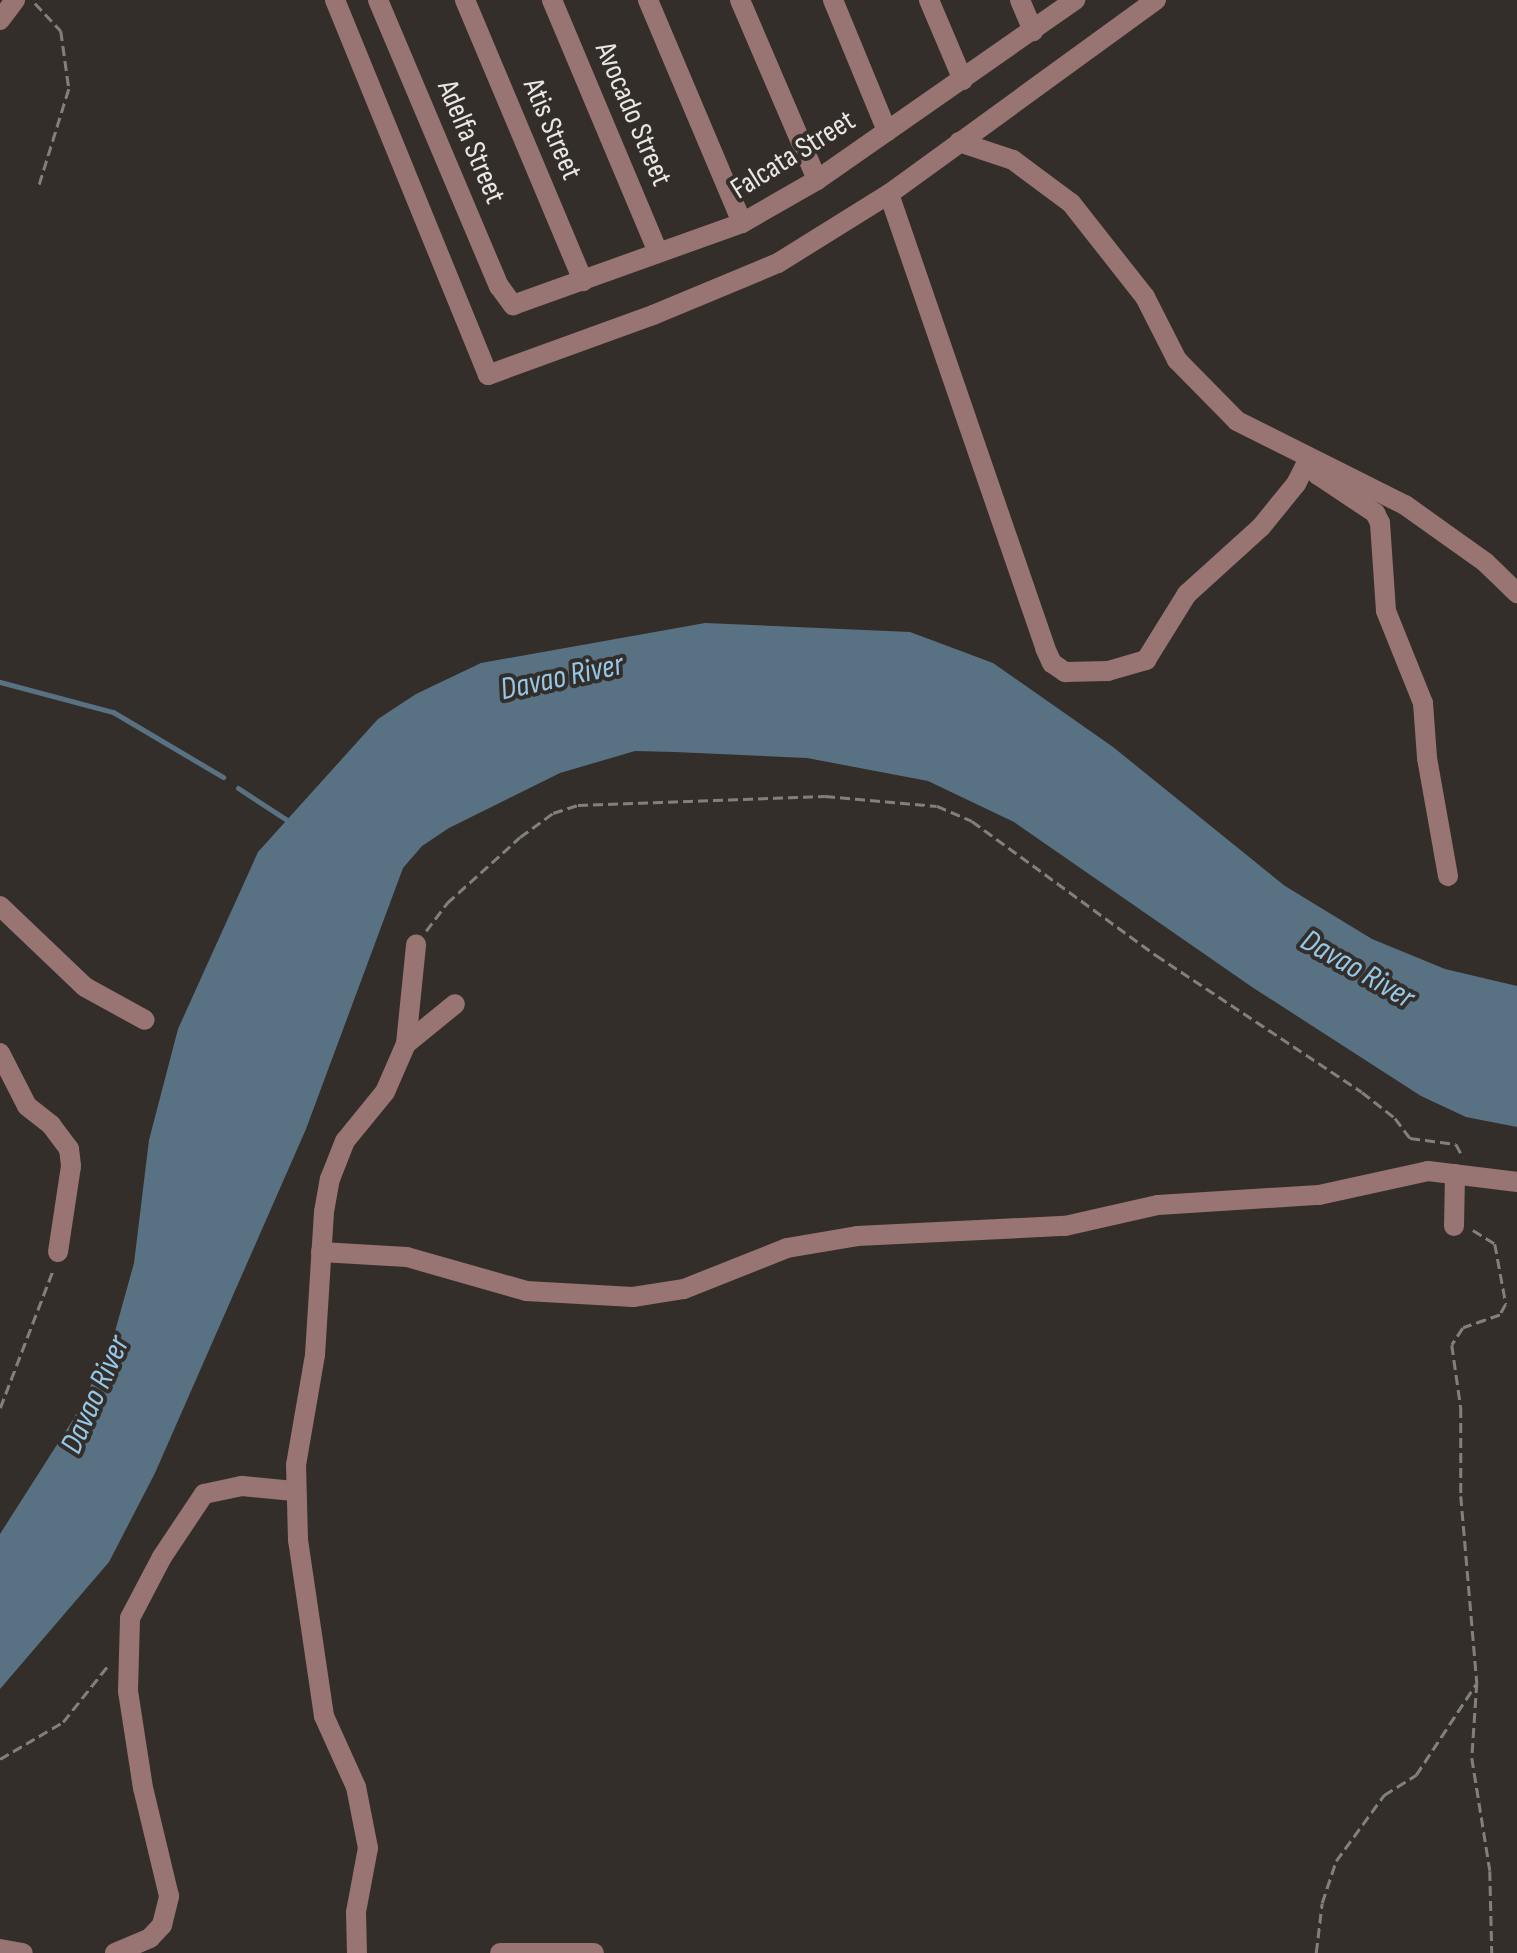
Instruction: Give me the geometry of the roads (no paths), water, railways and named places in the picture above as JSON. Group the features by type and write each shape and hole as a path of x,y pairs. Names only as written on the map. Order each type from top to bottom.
{"street":[{"path":"0,20 15,0"},
{"path":"335,0 488,375 778,264 889,194 1156,0"},
{"name":"Adelfa Street","path":"378,0 499,286 513,305"},
{"name":"Atis Street","path":"465,0 583,281"},
{"name":"Avocado Street","path":"552,0 658,252"},
{"path":"648,0 742,224"},
{"path":"740,0 817,180"},
{"path":"833,0 887,132"},
{"path":"929,0 963,80"},
{"path":"1020,0 1033,31"},
{"name":"Falcata Street","path":"513,305 742,224 817,180 1075,0"},
{"path":"960,142 1013,160 1071,202 1124,266 1177,360 1202,390 1237,421 1373,487 1417,513 1485,562 1517,592"},
{"path":"889,194 1044,648 1052,663 1065,672 1108,671 1146,660 1186,594 1261,527 1296,484 1309,458"},
{"path":"1309,458 1318,475 1374,513 1380,523 1386,610 1423,703 1427,758 1448,876"},
{"path":"0,906 85,987 145,1020"},
{"path":"358,1953 356,1912 368,1848 365,1822 356,1787 324,1716 294,1490 315,1355 330,1179 346,1142 385,1092 406,1044 416,944"},
{"path":"406,1044 454,1004"},
{"path":"0,1052 27,1106 51,1125 69,1149 71,1166 58,1252"},
{"path":"321,1252 407,1257 526,1291 651,1296 684,1289 812,1242 1064,1226 1158,1205 1320,1195 1405,1174 1461,1174 1517,1182"},
{"path":"1454,1226 1461,1174"},
{"path":"115,1953 150,1938 162,1925 169,1896 143,1788 126,1654 127,1630 135,1606 192,1507 204,1494 242,1486 294,1490"},
{"path":"0,1949 23,1953"},
{"path":"500,1953 594,1953"}],"water":[{"name":"Davao River","path":"705,623 910,632 993,663 1113,747 1285,886 1372,939 1445,969 1517,986 1517,1127 1466,1117 1421,1096 1252,987 1014,822 928,781 807,758 635,751 560,773 449,828 422,846 403,868 306,1129 155,1473 109,1562 0,1689 0,1534 74,1418 111,1346 134,1263 149,1140 178,1029 258,852 378,719 416,694 481,663"}],"waterway":[{"path":"0,682 113,712 223,777"},
{"path":"238,788 290,822"}]}
